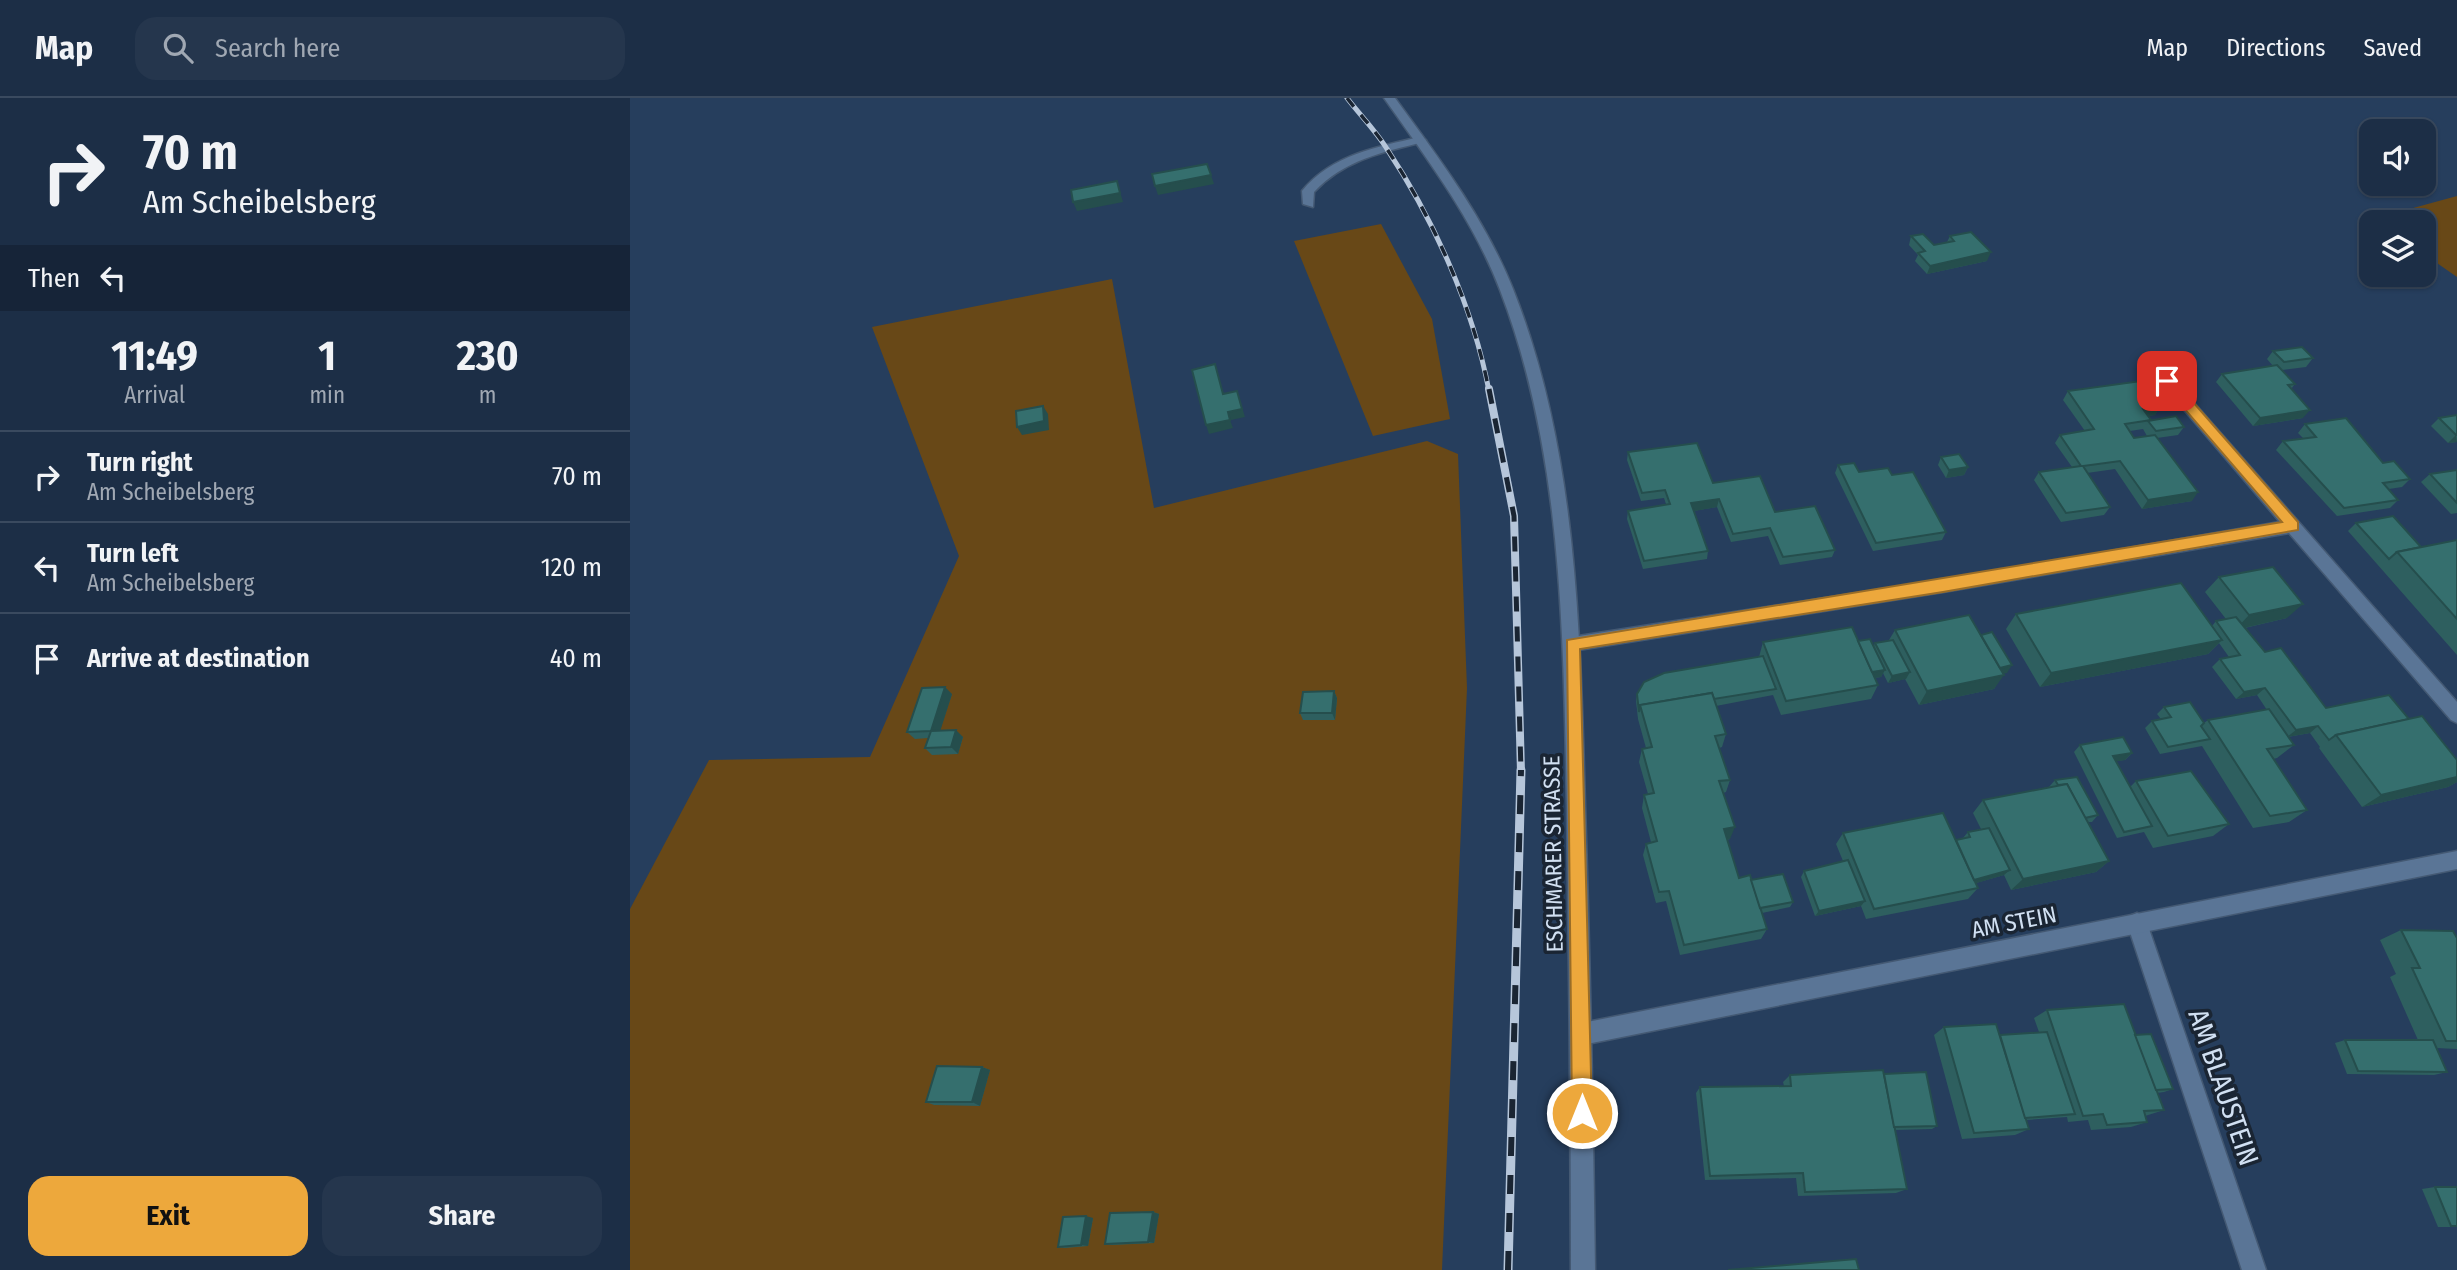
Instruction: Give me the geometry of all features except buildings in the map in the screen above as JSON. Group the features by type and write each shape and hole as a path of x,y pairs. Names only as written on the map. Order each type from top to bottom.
{"street":[{"name":"ESCHMARER STRASSE","path":"1389,98 1471,214 1493,258 1517,317 1548,438 1572,644 1582,1034 1583,1270"},
{"path":"1310,204 1308,191 1320,177 1356,155 1420,140"},
{"path":"2167,381 2457,715"},
{"path":"1572,644 1943,586 2293,526"},
{"name":"AM STEIN","path":"1582,1034 2457,860"},
{"name":"AM BLAUSTEIN","path":"2137,923 2254,1270"}],"shaded area":[{"path":"2457,196 2457,277 2436,262 2436,210 2406,210"},
{"path":"1381,224 1432,319 1450,419 1373,436 1294,241"},
{"path":"1112,279 1154,508 1427,441 1458,454 1467,688 1442,1270 630,1270 630,909 709,760 870,757 959,556 872,327"}],"railway":[{"path":"1347,98 1387,149 1436,235 1473,328 1489,391"},
{"path":"1489,389 1514,516 1521,771"},
{"path":"1508,1270 1521,771"}],"route":[{"path":"1582,1113 1572,644 1943,586 2293,526 2167,381"}]}
